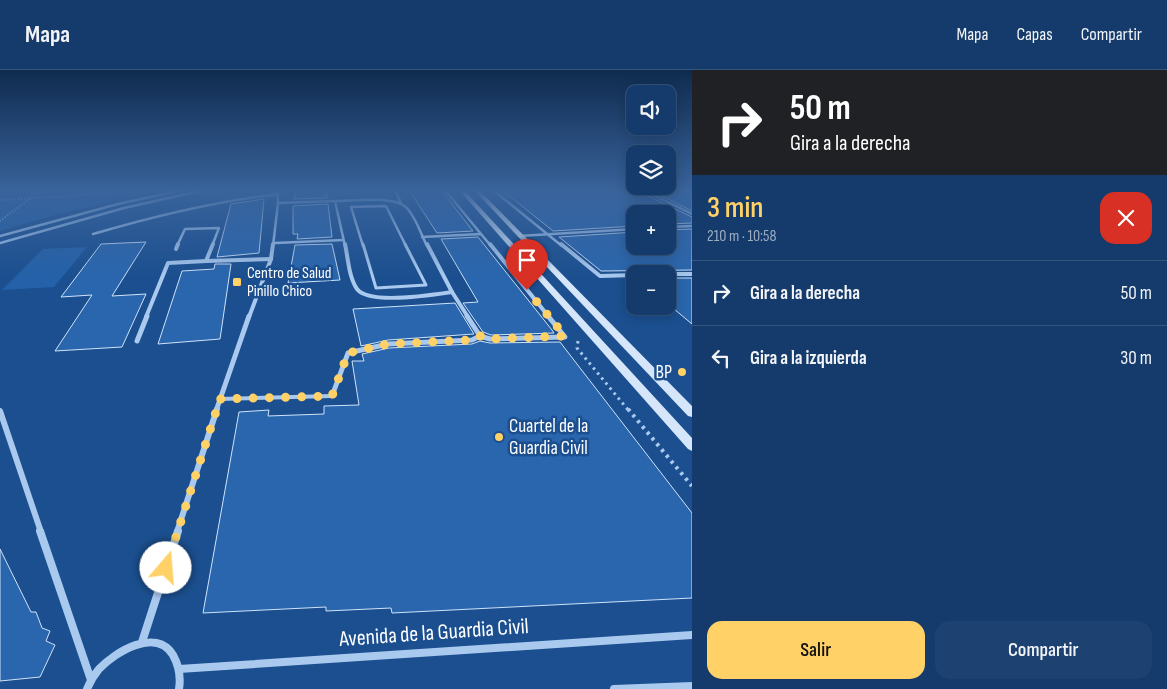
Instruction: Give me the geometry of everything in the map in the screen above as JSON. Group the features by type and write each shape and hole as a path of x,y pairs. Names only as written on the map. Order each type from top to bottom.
{"main road":[{"path":"487,219 692,446"},
{"path":"503,219 692,413"}],"street":[{"path":"0,236 63,219"},
{"path":"0,242 84,219"},
{"path":"93,234 147,219"},
{"path":"142,642 220,399 271,259 275,243 277,219"},
{"path":"339,219 354,284 359,293 368,296 388,297 433,295 452,292"},
{"path":"355,219 376,288 426,285 393,219"},
{"path":"413,219 452,292 480,336 490,339 565,336 469,219"},
{"path":"529,219 600,276 626,275"},
{"path":"676,227 692,226"},
{"path":"176,249 185,230 218,228 206,261"},
{"path":"519,236 626,230"},
{"path":"422,237 482,234"},
{"path":"275,243 343,240"},
{"path":"137,341 168,263 271,259"},
{"path":"676,274 692,274"},
{"path":"332,396 348,353 388,344 472,340 480,336"},
{"path":"0,411 2,429 91,680"},
{"name":"Avenida de la Guardia Civil","path":"179,669 692,635"},
{"path":"87,689 102,665 128,646 142,642 154,642 166,647 174,656 179,669 179,689"},
{"path":"614,689 692,686"}],"lane":[{"path":"220,399 332,396"}],"shaded area":[{"path":"0,219 41,219 0,231"},
{"path":"87,247 54,287 2,290 43,249"}],"building":[{"path":"227,219 262,219 259,253 217,257"},
{"path":"293,219 330,219 332,237 297,239 298,234 293,234"},
{"path":"428,219 464,219 473,231 437,233"},
{"path":"538,219 626,219 626,227 553,231"},
{"path":"676,219 692,219 692,223 676,224"},
{"path":"692,229 692,270 676,270 676,265 626,265 626,271 601,271 559,237 626,233 626,255 676,255 676,230"},
{"path":"478,237 554,333 491,335 483,332 463,303 478,302 441,239"},
{"path":"146,242 112,296 146,294 122,347 55,351 92,295 61,297 101,244"},
{"path":"332,244 340,280 288,283 295,245"},
{"path":"215,264 231,264 220,339 158,344 182,271 214,269"},
{"path":"676,278 692,278 692,324 676,311"},
{"path":"455,303 474,334 388,340 361,346 353,309"},
{"name":"Cuartel de la Guardia Civil","path":"480,341 490,343 560,342 692,513 692,598 392,613 391,608 326,611 326,607 203,613 239,412 269,410 268,416 324,414 324,406 359,405 352,361 364,361 362,354 389,348 472,344"},
{"path":"0,549 31,612 36,612 42,628 50,631 46,641 55,645 40,677 0,681"}],"place":[{"name":"Centro de Salud Pinillo Chico","path":"237,282"},
{"name":"BP","path":"682,372"},
{"name":"Cuartel de la Guardia Civil","path":"499,437"}],"route":[{"path":"166,568 220,399 332,396 348,353 388,344 472,340 480,336 490,339 565,336 527,290"}]}
